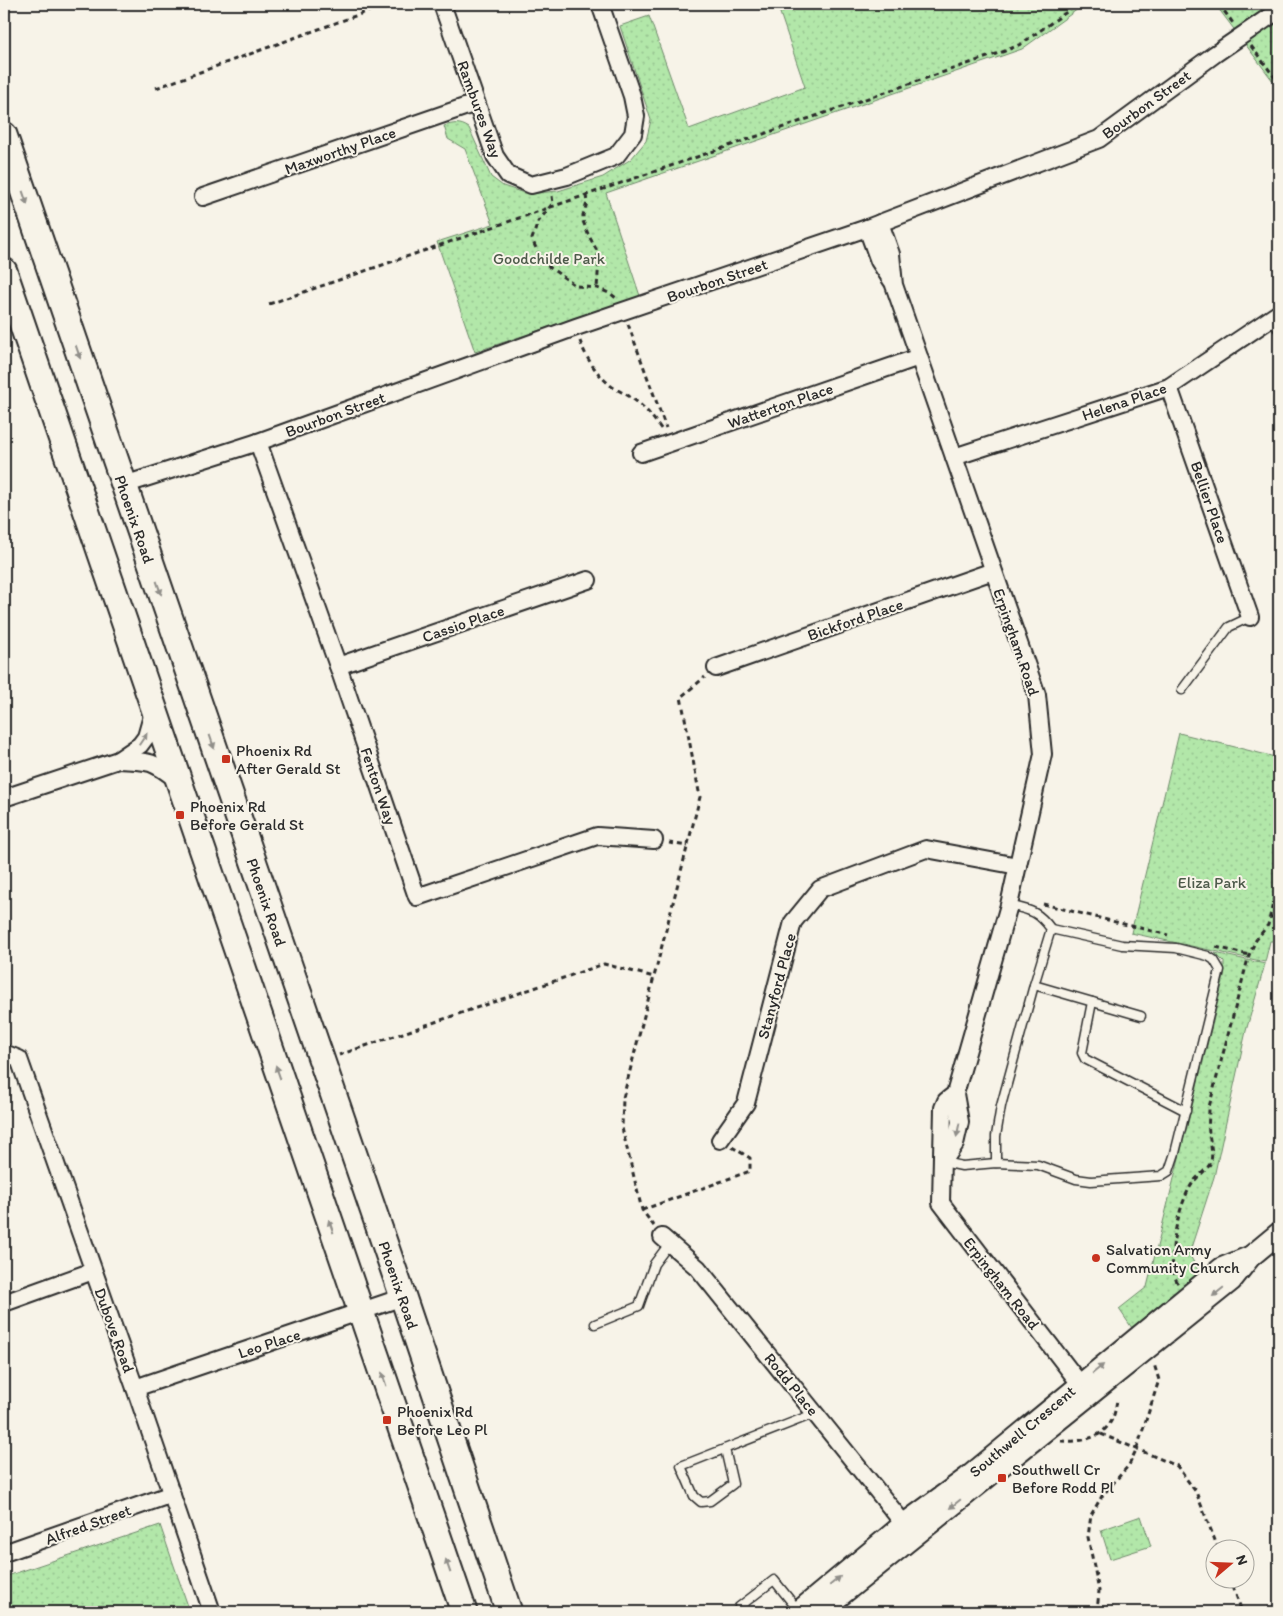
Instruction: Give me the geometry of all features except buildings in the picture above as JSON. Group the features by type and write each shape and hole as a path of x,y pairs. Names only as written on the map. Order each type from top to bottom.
{"main road":[{"name":"Phoenix Road","path":"4,136 9,166 124,486 510,1612"},
{"path":"4,271 464,1612"}],"street":[{"name":"Rambures Way","path":"442,4 495,156 508,175 531,185 567,176 616,156 633,134 636,116 632,96 600,4"},
{"name":"Bourbon Street","path":"124,486 258,442 576,327 874,226 1099,139 1215,54 1279,10"},
{"name":"Maxworthy Place","path":"203,197 476,103"},
{"name":"Erpingham Road","path":"874,226 879,262 894,285 1037,695 1043,754 1009,906 955,1094 960,1122 955,1144 943,1162 941,1203 1084,1389"},
{"name":"Helena Place","path":"954,457 1169,387 1277,321"},
{"name":"Watterton Place","path":"641,453 919,357"},
{"name":"Bellier Place","path":"1169,387 1250,618"},
{"name":"Fenton Way","path":"258,442 338,666 417,897 598,836 654,840"},
{"name":"Bickford Place","path":"716,668 993,571"},
{"name":"Cassio Place","path":"338,666 588,580"},
{"path":"4,798 118,760 140,745 146,737 154,709"},
{"path":"118,760 142,761 154,764 178,780"},
{"name":"Stanyford Place","path":"720,1140 746,1103 793,922 820,889 926,849 1018,866"},
{"name":"Dubove Road","path":"6,1054 19,1059 212,1612"},
{"name":"Southwell Crescent","path":"799,1612 1037,1437 1084,1389 1187,1296 1222,1268 1250,1256 1279,1233"},
{"name":"Rodd Place","path":"666,1240 698,1268 909,1531"},
{"name":"Southwell Crescent","path":"820,1612 966,1478 1084,1389 1148,1349 1232,1281 1250,1256"},
{"path":"4,1303 94,1271"},
{"name":"Leo Place","path":"135,1388 403,1297"},
{"name":"Alfred Street","path":"4,1554 172,1494"}],"lane":[{"path":"1182,690 1229,627 1250,618"},
{"path":"943,1162 962,1166 996,1163 1038,1165 1076,1179 1091,1181 1161,1176 1169,1171 1186,1111 1220,970 1214,960 1208,956 1176,948 1122,945 1051,929 1044,918 1032,911 1009,906"},
{"path":"996,1163 996,1136 1001,1106 1051,929"},
{"path":"1034,986 1141,1016"},
{"path":"1092,1002 1082,1053 1085,1059 1186,1111"},
{"path":"595,1324 639,1306 654,1264 666,1240"},
{"path":"725,1449 733,1484 710,1501 701,1502 694,1496 682,1466 725,1449 816,1414"},
{"path":"744,1612 740,1606 774,1580 799,1612"}],"path":[{"path":"156,88 388,4"},
{"path":"269,304 1006,51 1022,44 1078,4"},
{"path":"552,180 553,203 538,222 532,238 542,262 576,286 597,288 611,294 618,300 671,442"},
{"path":"586,195 587,203 583,221 597,251 599,260 597,288"},
{"path":"576,327 591,364 610,385 633,398 649,412 671,442"},
{"path":"666,1240 642,1210 622,1128 623,1098 700,797 681,697 716,668"},
{"path":"654,840 688,846"},
{"path":"1187,1296 1174,1278 1172,1261 1174,1242 1184,1197 1192,1183 1210,1164 1212,1150 1209,1132 1209,1106 1249,955 1256,940 1268,925 1275,894 1279,887"},
{"path":"1040,903 1173,936"},
{"path":"1271,917 1279,918"},
{"path":"1211,946 1249,955"},
{"path":"333,1058 604,964 654,977"},
{"path":"642,1210 750,1171 750,1158 720,1140"},
{"path":"1098,1612 1099,1591 1088,1538 1091,1514 1102,1496 1129,1466 1137,1448 1159,1380 1148,1349"},
{"path":"1037,1437 1057,1441 1079,1442 1101,1434 1112,1420 1117,1400"},
{"path":"1101,1434 1177,1466 1196,1492 1214,1538"},
{"path":"1234,1588 1241,1609 1244,1612"}],"green space":[{"name":"Goodchilde Park","path":"777,4 1085,4 1022,49 606,193 640,296 475,352 437,242 493,224 465,149 448,139 444,126 457,124 469,128 491,177 503,186 527,194 558,191 603,177 631,159 646,141 651,120 620,26 649,16 689,129 805,87"},
{"path":"1215,4 1279,4 1279,89"},
{"name":"Eliza Park","path":"1179,733 1279,758 1279,941 1270,941 1265,962 1131,933"},
{"path":"1215,953 1265,964 1246,1031 1214,1177 1189,1254 1200,1273 1132,1328 1119,1309 1147,1287 1224,977 1224,962"},
{"path":"1141,1516 1151,1546 1110,1559 1101,1530"},
{"path":"160,1525 190,1612 4,1612 4,1577"}],"place":[{"name":"Phoenix Rd After Gerald St","path":"226,759"},
{"name":"Phoenix Rd Before Gerald St","path":"180,815"},
{"name":"Salvation Army Community Church","path":"1096,1258"},
{"name":"Phoenix Rd Before Leo Pl","path":"387,1420"},
{"name":"Southwell Cr Before Rodd Pl","path":"1002,1478"}]}
